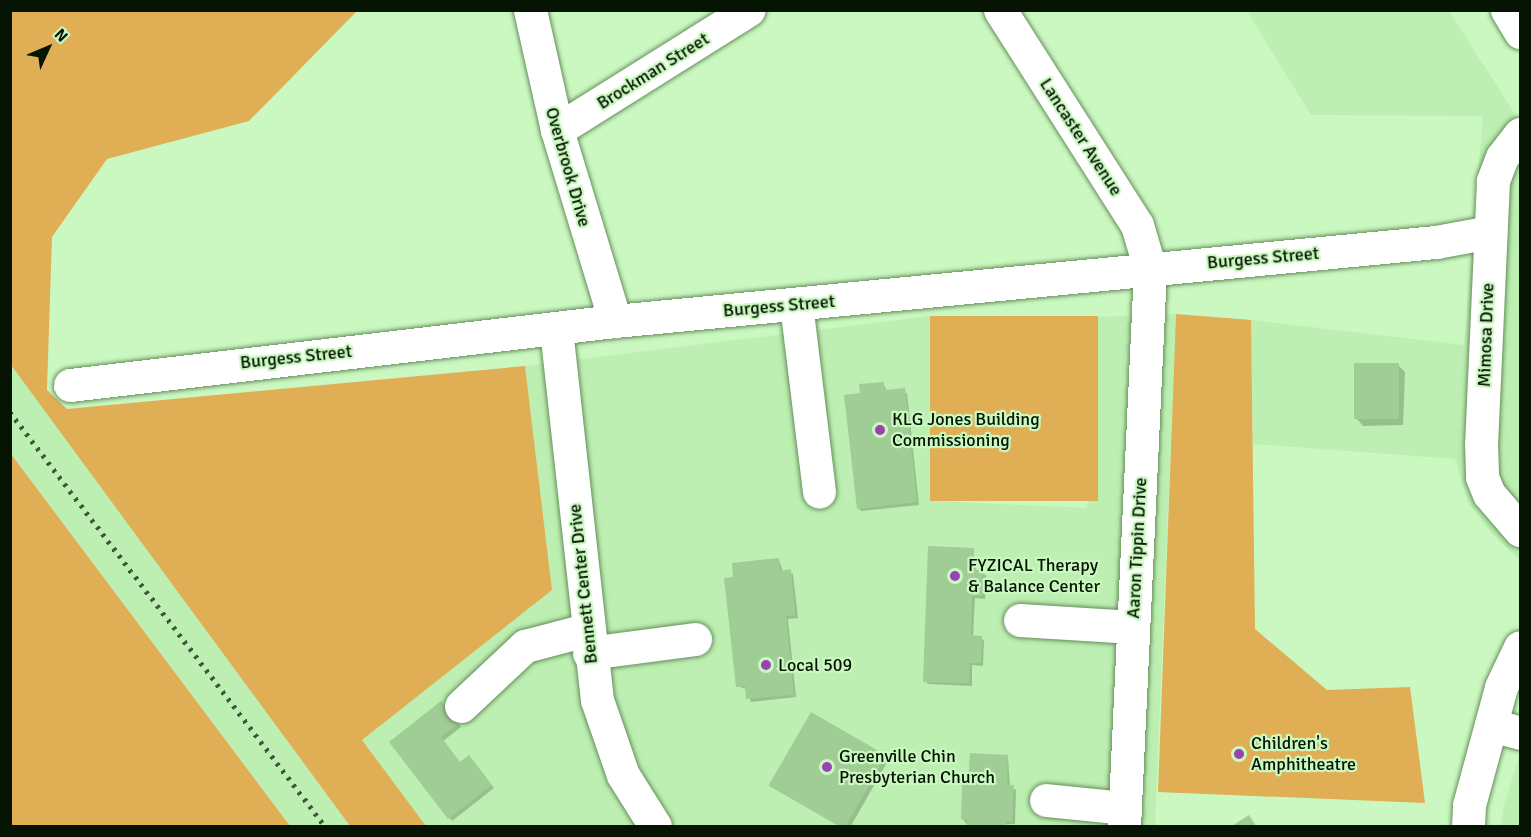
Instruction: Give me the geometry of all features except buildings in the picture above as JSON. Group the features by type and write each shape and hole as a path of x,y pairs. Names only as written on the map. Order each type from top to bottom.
{"street":[{"name":"Overbrook Drive","path":"530,10 557,130 615,321"},
{"name":"Brockman Street","path":"557,130 748,10"},
{"name":"Lancaster Avenue","path":"1000,10 1137,225 1150,269"},
{"path":"1507,10 1521,32"},
{"name":"Mimosa Drive","path":"1521,134 1502,157 1493,182 1482,477 1497,508 1521,531"},
{"name":"Burgess Street","path":"70,385 615,321 1436,242 1490,232"},
{"name":"Aaron Tippin Drive","path":"1125,817 1150,269"},
{"path":"796,304 819,492"},
{"name":"Bennett Center Drive","path":"556,329 588,641 607,737 623,776 655,826"},
{"path":"1020,620 1133,627"},
{"path":"461,706 525,646 588,641 695,639"},
{"path":"1468,826 1469,804 1506,729 1501,687 1520,649"},
{"path":"1046,800 1125,817"}],"shaded area":[{"path":"11,10 357,11 249,121 107,159 52,237 47,390 67,409 525,366 552,590 362,740 426,826 350,826 11,365"},
{"path":"1247,11 1449,11 1520,122 1520,560 1493,535 1468,502 1455,459 1253,444 1251,320 1464,345 1483,116 1311,115"},
{"path":"1176,314 1155,826 426,826 362,740 552,590 525,366 930,316 936,501 1087,508 1098,317"},
{"path":"1176,314 1251,320 1255,629 1327,690 1410,687 1425,803 1158,792"},
{"path":"930,316 1098,316 1098,501 930,501"},
{"path":"11,365 350,826 290,826 11,454"},
{"path":"11,454 290,826 11,826"},
{"path":"1520,754 1520,826 1501,826 1504,805"}],"railway":[{"path":"10,412 325,826"}],"place":[{"name":"KLG Jones Building Commissioning","path":"880,430"},
{"name":"FYZICAL Therapy & Balance Center","path":"955,576"},
{"name":"Local 509","path":"766,665"},
{"name":"Children's Amphitheatre","path":"1239,754"},
{"name":"Greenville Chin Presbyterian Church","path":"827,767"}]}
